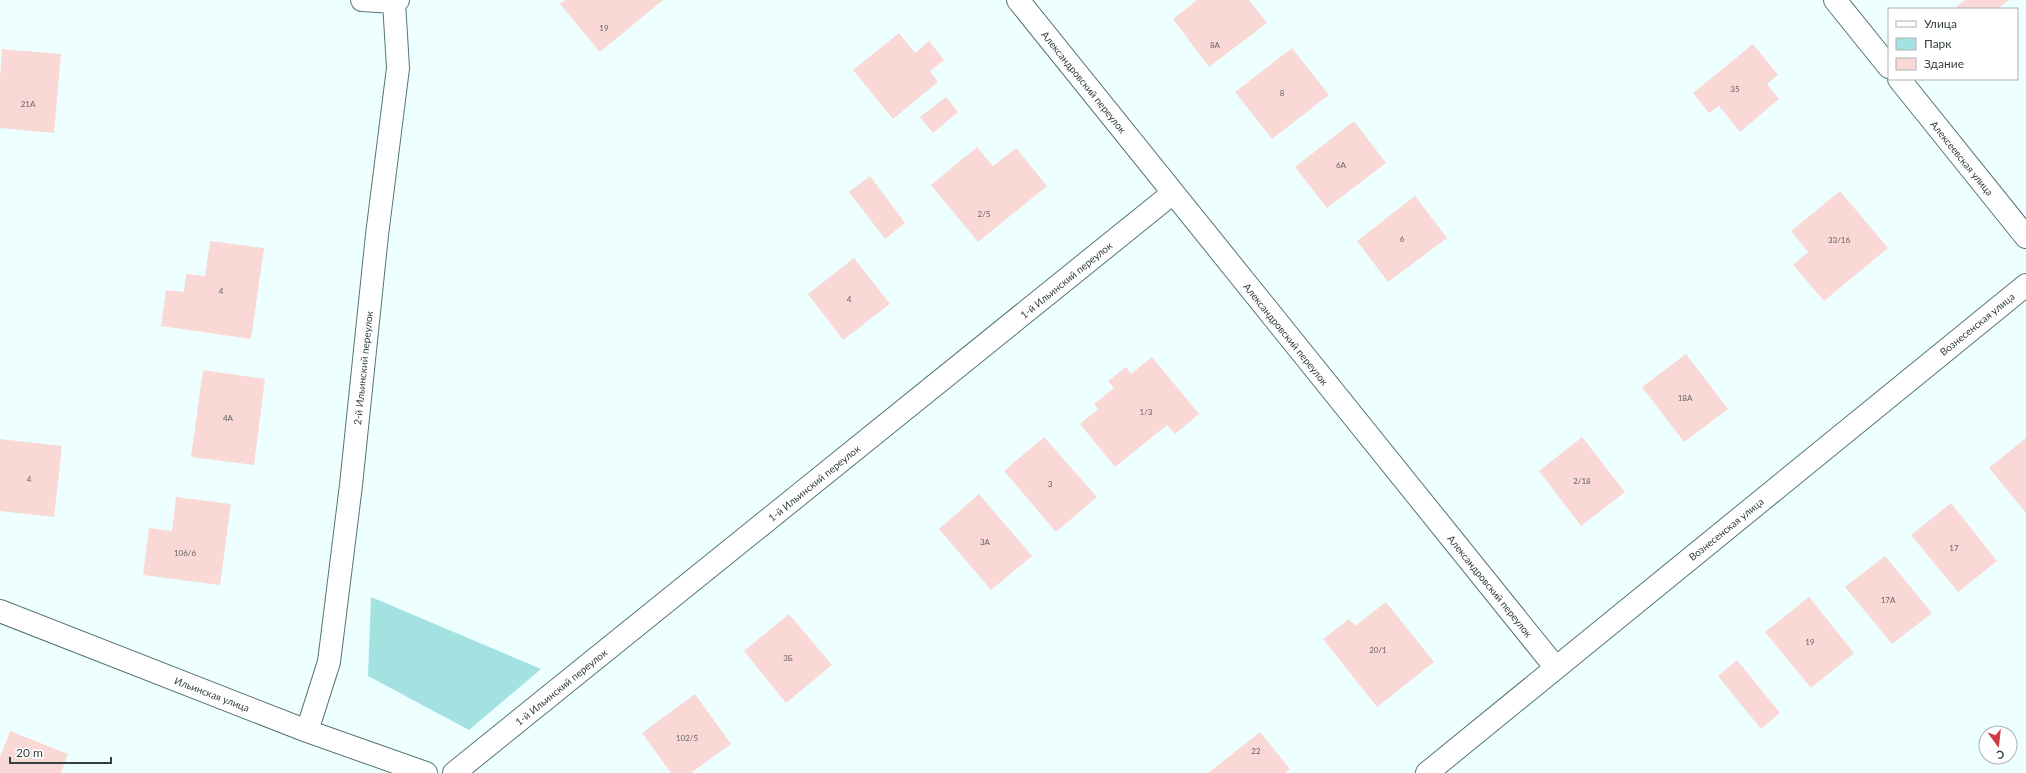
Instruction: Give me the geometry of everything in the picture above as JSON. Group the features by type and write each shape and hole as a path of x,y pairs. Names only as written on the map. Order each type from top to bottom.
{"street":[{"path":"362,0 396,1"},
{"name":"Александровский переулок","path":"1018,0 1556,668"},
{"path":"1835,0 1888,66"},
{"name":"2-й Ильинский переулок","path":"307,731 329,662 350,493 377,235 398,68 396,1"},
{"name":"Алексеевская улица","path":"1900,80 2026,236"},
{"name":"1-й Ильинский переулок","path":"454,773 1173,194"},
{"name":"Вознесенская улица","path":"1427,773 2026,284"},
{"name":"Ильинская улица","path":"0,611 307,731 426,773"}],"green space":[{"path":"371,597 541,669 469,730 368,676"}],"building":[{"path":"565,0 663,0 600,52 560,4"},
{"path":"1197,0 1249,0 1267,23 1209,67 1173,19"},
{"path":"1965,0 2009,0 1998,8 1955,8"},
{"path":"899,33 915,53 929,41 944,60 930,71 938,82 893,119 853,70"},
{"path":"1753,44 1778,75 1767,84 1779,99 1740,132 1719,106 1709,113 1693,93"},
{"path":"1292,48 1329,95 1272,139 1235,92"},
{"path":"2,49 61,54 54,133 0,128 0,79"},
{"path":"946,97 958,112 933,133 920,117"},
{"path":"1354,121 1386,163 1327,208 1295,167"},
{"path":"977,147 993,166 1016,148 1047,186 978,242 931,185"},
{"path":"870,176 905,223 885,239 849,192"},
{"path":"1840,191 1888,248 1824,301 1793,265 1808,252 1791,231"},
{"path":"1415,196 1447,238 1388,282 1357,241"},
{"path":"210,241 264,248 251,339 161,326 166,290 184,292 186,274 205,276"},
{"path":"854,258 890,304 843,340 808,294"},
{"path":"1686,354 1728,409 1684,442 1642,387"},
{"path":"1152,357 1199,414 1175,434 1167,425 1115,467 1080,424 1098,409 1094,404 1114,388 1108,381 1126,367 1131,374"},
{"path":"203,370 265,379 254,465 191,457"},
{"path":"1044,437 1097,497 1056,532 1004,471"},
{"path":"1582,437 1625,492 1581,526 1539,471"},
{"path":"2026,438 2026,513 1989,468"},
{"path":"0,439 62,446 54,517 0,511"},
{"path":"979,494 1032,556 991,590 939,529"},
{"path":"176,497 231,504 220,585 143,575 149,528 172,531"},
{"path":"1951,503 1997,561 1958,592 1911,535"},
{"path":"1885,556 1932,613 1892,644 1845,587"},
{"path":"1809,597 1854,653 1811,688 1765,632"},
{"path":"1386,602 1434,662 1377,707 1323,639 1349,619 1355,626"},
{"path":"789,614 832,665 786,703 744,651"},
{"path":"1737,660 1780,713 1761,729 1718,676"},
{"path":"695,694 731,744 691,773 671,773 642,733"},
{"path":"10,731 68,754 61,773 0,773 0,757"},
{"path":"1260,732 1290,769 1285,773 1208,773"}]}
